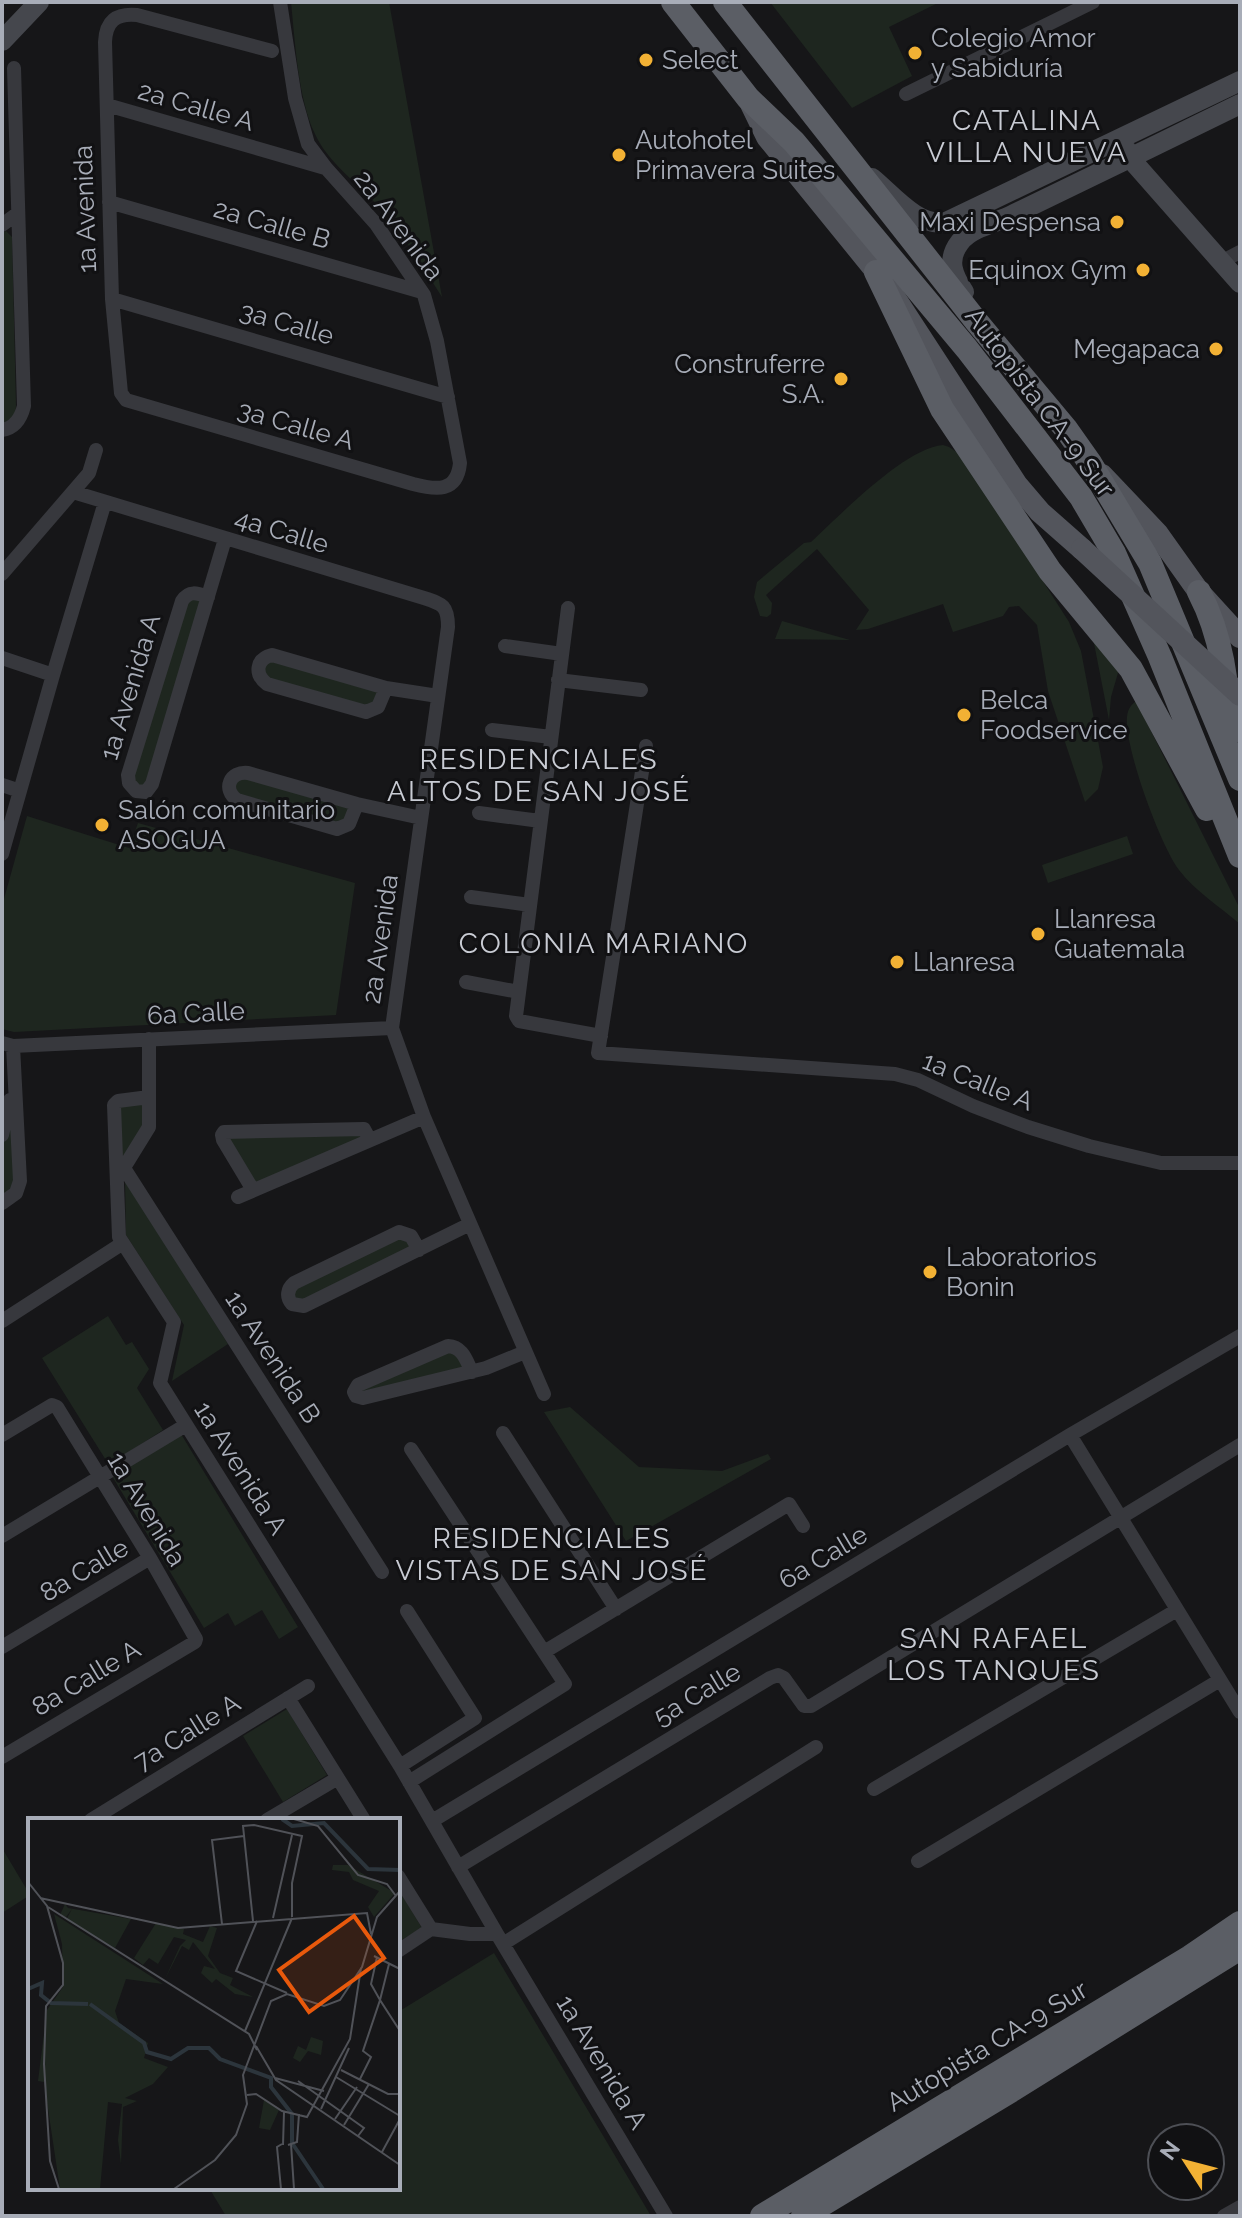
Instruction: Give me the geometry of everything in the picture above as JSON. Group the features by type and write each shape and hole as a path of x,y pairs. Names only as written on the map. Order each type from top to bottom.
{"highway":[{"name":"Autopista CA-9 Sur","path":"673,2 748,98 794,142 957,338 1081,497 1114,553 1160,657 1240,856"},
{"name":"Autopista CA-9 Sur","path":"725,2 1090,463 1150,563 1240,779"},
{"path":"876,272 942,409 1050,571 1131,669 1240,868"},
{"path":"1199,592 1216,629 1224,663 1230,752"},
{"name":"Autopista CA-9 Sur","path":"762,2216 1190,1957 1240,1923"},
{"name":"Autopista CA-9 Sur","path":"803,2216 1240,1948"}],"main road":[{"path":"2,41 39,2"},
{"path":"976,321 951,267 959,243 979,228 1013,215 1130,156 1215,105 1240,81"},
{"path":"748,98 767,137 876,272 1017,485 1040,512 1240,695"},
{"path":"853,163 917,217 939,223 1120,137 1215,105 1240,104"},
{"path":"1120,137 1130,156 1240,283"},
{"path":"1090,463 1133,505 1199,592 1240,637"}],"street":[{"name":"2a Avenida","path":"280,2 288,59 308,144 376,224 422,292 431,315 460,463 459,472 452,483"},
{"path":"906,94 1093,2"},
{"name":"1a Avenida","path":"126,400 121,393 112,299 105,35 108,24 123,14 137,15 272,51"},
{"path":"2,430 13,426 24,406 9,215 14,68"},
{"name":"2a Calle A","path":"107,105 326,168"},
{"name":"2a Calle A","path":"272,153 294,148 301,139 302,127"},
{"name":"2a Calle B","path":"109,202 422,292"},
{"path":"1221,262 1240,252"},
{"name":"3a Calle","path":"112,299 448,397"},
{"name":"3a Calle A","path":"126,400 413,484 434,488 452,483"},
{"path":"2,574 89,473 96,450"},
{"name":"4a Calle","path":"73,492 424,598 444,608"},
{"path":"2,854 105,502"},
{"name":"1a Avenida A","path":"208,597 192,593 182,601 128,775 129,783 136,791 146,792 152,784 208,597 225,539"},
{"name":"2a Avenida","path":"444,608 448,627 392,1028 424,1117 544,1394"},
{"path":"568,608 516,1016 519,1021 601,1036 646,746"},
{"path":"505,646 562,654"},
{"path":"386,688 378,707 366,712 267,684 260,678 258,668 263,659 272,655 386,688 438,696"},
{"path":"2,658 53,675"},
{"path":"558,680 641,690"},
{"path":"492,730 551,737"},
{"path":"357,804 349,824 337,829 237,800 230,794 229,784 238,773 248,773 357,804 421,818"},
{"path":"2,785 20,791"},
{"path":"479,813 540,821"},
{"path":"471,897 530,905"},
{"path":"466,982 519,992"},
{"name":"6a Calle","path":"7,1044 392,1028"},
{"name":"1a Calle A","path":"601,1036 598,1053 895,1074 918,1080 1028,1127 1089,1146 1161,1163 1240,1163"},
{"path":"120,1173 149,1127 149,1039"},
{"path":"2,1203 20,1186 15,1082 7,1044"},
{"path":"2,1135 15,1082"},
{"name":"1a Avenida A","path":"149,1097 118,1101 114,1105 120,1173 119,1237 174,1322 160,1383 400,1766 666,2216"},
{"path":"238,1197 424,1117"},
{"path":"253,1190 223,1140 224,1132 364,1129 370,1140"},
{"name":"1a Avenida B","path":"120,1173 382,1572"},
{"path":"419,1250 411,1236 399,1232 294,1283 288,1289 288,1297 292,1304 304,1306 419,1250 470,1224"},
{"path":"6,1316 123,1243"},
{"name":"6a Calle","path":"432,1821 1070,1435 1240,1336"},
{"path":"472,1372 462,1351 448,1346 358,1385 354,1392 363,1398 472,1372 525,1352"},
{"name":"1a Avenida","path":"2,1435 52,1405 57,1407 150,1558 195,1636 195,1642"},
{"path":"2,1536 186,1425"},
{"path":"503,1433 616,1609"},
{"path":"1070,1435 1240,1712"},
{"name":"5a Calle","path":"458,1867 770,1678 778,1675 784,1678 804,1706 811,1706 1240,1445"},
{"path":"409,1782 565,1684 411,1449"},
{"path":"544,1652 789,1504 803,1526"},
{"name":"8a Calle","path":"2,1647 150,1558"},
{"path":"874,1789 1177,1610"},
{"path":"400,1766 475,1718 407,1611"},
{"name":"8a Calle A","path":"2,1757 195,1642"},
{"path":"918,1861 1220,1680"},
{"name":"7a Calle A","path":"94,1818 308,1686"},
{"path":"288,1698 363,1818"},
{"path":"400,1950 431,1929 500,1939 816,1747"},
{"path":"270,1818 338,1778"},
{"path":"400,1879 431,1929"},
{"path":"1224,2216 1240,2207"}],"shaded area":[{"path":"291,2 389,2 442,297 396,228 371,198 335,164 315,134 301,87"},
{"path":"770,2 940,2 889,27 912,76 852,108"},
{"path":"6,231 12,237 16,406 12,417 2,423 2,233"},
{"path":"943,445 963,456 1069,622 1081,651 1103,767 1098,789 1085,802 1048,691 1037,625 1019,606 1009,607 1003,616 953,632 943,604 868,629 856,630 869,610 817,549 766,595 772,603 771,614 760,616 754,597 757,582 804,543 811,542 892,470 928,449"},
{"path":"208,597 146,792 128,775 182,601"},
{"path":"782,621 850,640 775,639"},
{"path":"1092,633 1120,666 1111,697 1109,720"},
{"path":"263,659 386,688 375,710 267,684"},
{"path":"1136,701 1240,909 1240,924 1185,878 1162,840 1131,750 1127,717"},
{"path":"233,776 357,804 346,826 237,800"},
{"path":"27,816 129,848 138,823 355,883 336,1015 14,1032 2,1029 2,906"},
{"path":"1127,836 1133,854 1048,883 1042,865"},
{"path":"15,1082 20,1181 2,1203 2,1135"},
{"path":"149,1097 149,1127 117,1179 116,1102"},
{"path":"364,1129 370,1140 253,1190 224,1132"},
{"path":"125,1180 228,1344 172,1381 184,1325 126,1235"},
{"path":"399,1232 419,1250 300,1306 288,1289"},
{"path":"108,1316 126,1345 132,1342 149,1369 137,1388 163,1430 109,1465 42,1358"},
{"path":"448,1346 472,1372 363,1398 355,1388"},
{"path":"570,1407 639,1467 722,1471 768,1454 771,1459 626,1541 544,1412"},
{"path":"181,1434 298,1627 279,1639 262,1610 235,1626 228,1613 204,1628 112,1476"},
{"path":"287,1709 327,1775 283,1802 243,1736"},
{"path":"2,1848 28,1896 2,1913"},
{"path":"400,1891 422,1928 400,1941"},
{"path":"494,1953 651,2216 226,2216 210,2190 400,2190 400,2011"}],"place":[{"name":"Colegio Amor y Sabiduría","path":"915,53"},
{"name":"Select","path":"646,60"},
{"name":"Autohotel Primavera Suites","path":"619,155"},
{"name":"Maxi Despensa","path":"1117,222"},
{"name":"Equinox Gym","path":"1143,270"},
{"name":"Megapaca","path":"1216,349"},
{"name":"Construferre S.A.","path":"841,379"},
{"name":"Belca Foodservice","path":"964,715"},
{"name":"Salón comunitario ASOGUA","path":"102,825"},
{"name":"Llanresa Guatemala","path":"1038,934"},
{"name":"Llanresa","path":"897,962"},
{"name":"Laboratorios Bonin","path":"930,1272"}],"district":[{"name":"CATALINA VILLA NUEVA","path":"1027,136"},
{"name":"RESIDENCIALES ALTOS DE SAN JOSÉ","path":"539,775"},
{"name":"COLONIA MARIANO","path":"604,943"},
{"name":"RESIDENCIALES VISTAS DE SAN JOSÉ","path":"552,1554"},
{"name":"SAN RAFAEL LOS TANQUES","path":"994,1654"}]}
